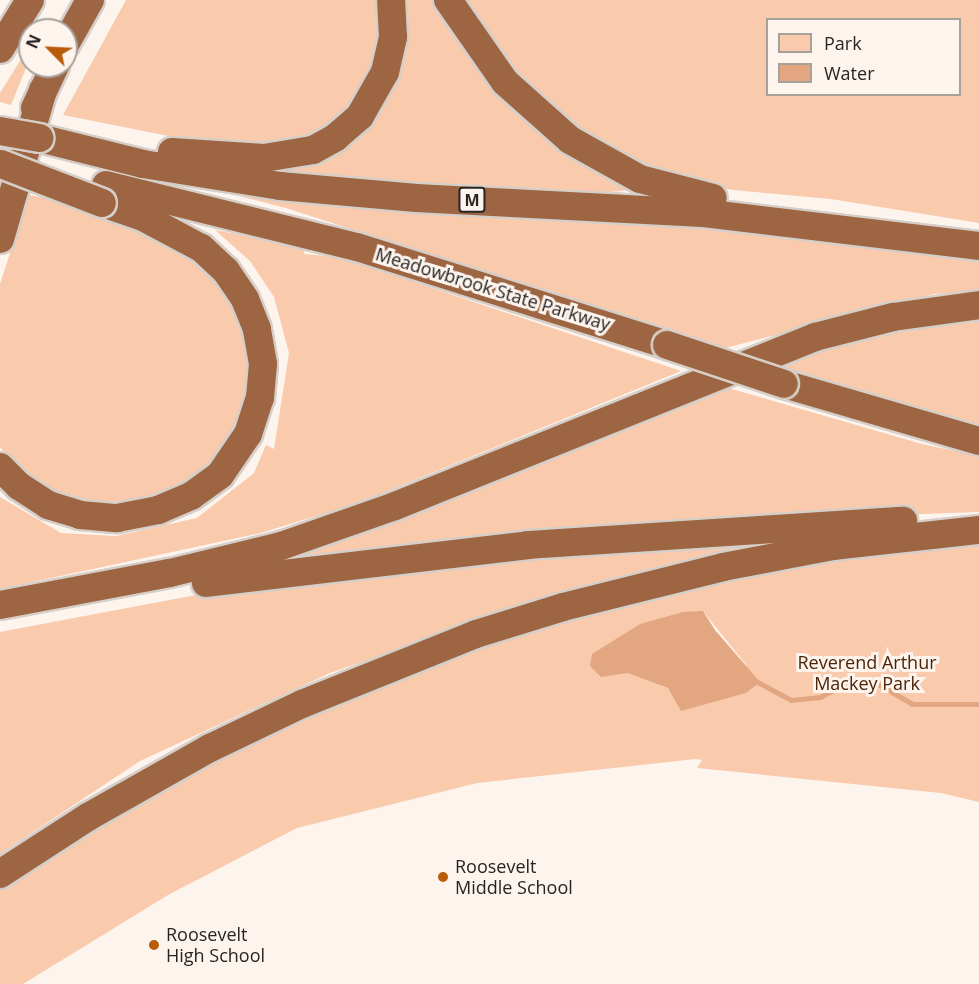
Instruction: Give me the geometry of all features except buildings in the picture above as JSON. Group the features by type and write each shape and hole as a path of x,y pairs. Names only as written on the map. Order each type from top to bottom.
{"highway":[{"path":"0,49 30,0"},
{"path":"78,22 90,0"},
{"path":"39,138 245,158 283,157 313,150 346,130 379,87 392,47 391,0"},
{"path":"448,0 505,82 533,110 594,156 665,188 837,226"},
{"path":"0,467 33,497 63,511 98,518 128,516 158,510 206,486 231,463 248,434 260,398 263,364 257,329 245,298 226,271 201,248 104,194 0,172 49,78"},
{"path":"0,238 49,78"},
{"name":"M","path":"0,131 39,138 110,156 231,179 350,194 638,208 837,226 979,246"},
{"name":"Meadowbrook State Parkway","path":"104,194 357,247 784,384 979,441"},
{"path":"0,605 170,573 281,546 356,522 815,337 893,317 979,305"},
{"path":"0,620 189,585 422,555 727,529 979,519"},
{"path":"0,874 88,816 210,748 302,704 476,634 584,601 723,567 833,546 979,530"}],"green space":[{"path":"126,0 381,0 385,23 368,87 329,129 275,147 229,148 63,115"},
{"path":"399,0 438,0 639,189 592,194 344,181 267,172 374,114"},
{"path":"464,0 979,0 979,223 831,199 733,190 655,174 567,123 507,65"},
{"path":"18,64 18,78 22,78 11,105 0,102 0,93"},
{"path":"192,184 659,219 979,255 979,292 934,294 721,349 286,208"},
{"path":"29,195 108,210 190,245 228,283 253,341 248,406 220,460 180,487 113,507 57,498 23,477 0,447 0,284"},
{"path":"215,230 305,247 304,254 339,257 681,371 358,503 261,533 0,589 0,497 61,533 116,536 197,518 254,473 266,445 274,449 289,353 274,297 250,261"},
{"path":"979,314 979,428 764,365 806,348"},
{"path":"711,383 922,444 979,456 979,512 728,521 265,563"},
{"path":"762,539 763,549 662,568 547,599 330,673 140,761 0,854 0,632 233,588 485,558"},
{"name":"Reverend Arthur Mackey Park","path":"979,539 979,802 941,793 697,768 702,760 696,759 477,783 297,828 168,895 23,984 0,984 0,884 274,723 479,640 785,562","holes":["703,611 747,666 668,688 627,673"]}],"water":[{"path":"703,611 715,630 760,682 746,693 681,711 668,688 627,673 601,677 590,666 592,654 640,624 683,612"}],"waterway":[{"path":"754,680 791,700 820,697 844,684 858,681 878,684 912,704 979,704"}],"place":[{"name":"Roosevelt Middle School","path":"443,877"},
{"name":"Roosevelt High School","path":"154,945"}]}
